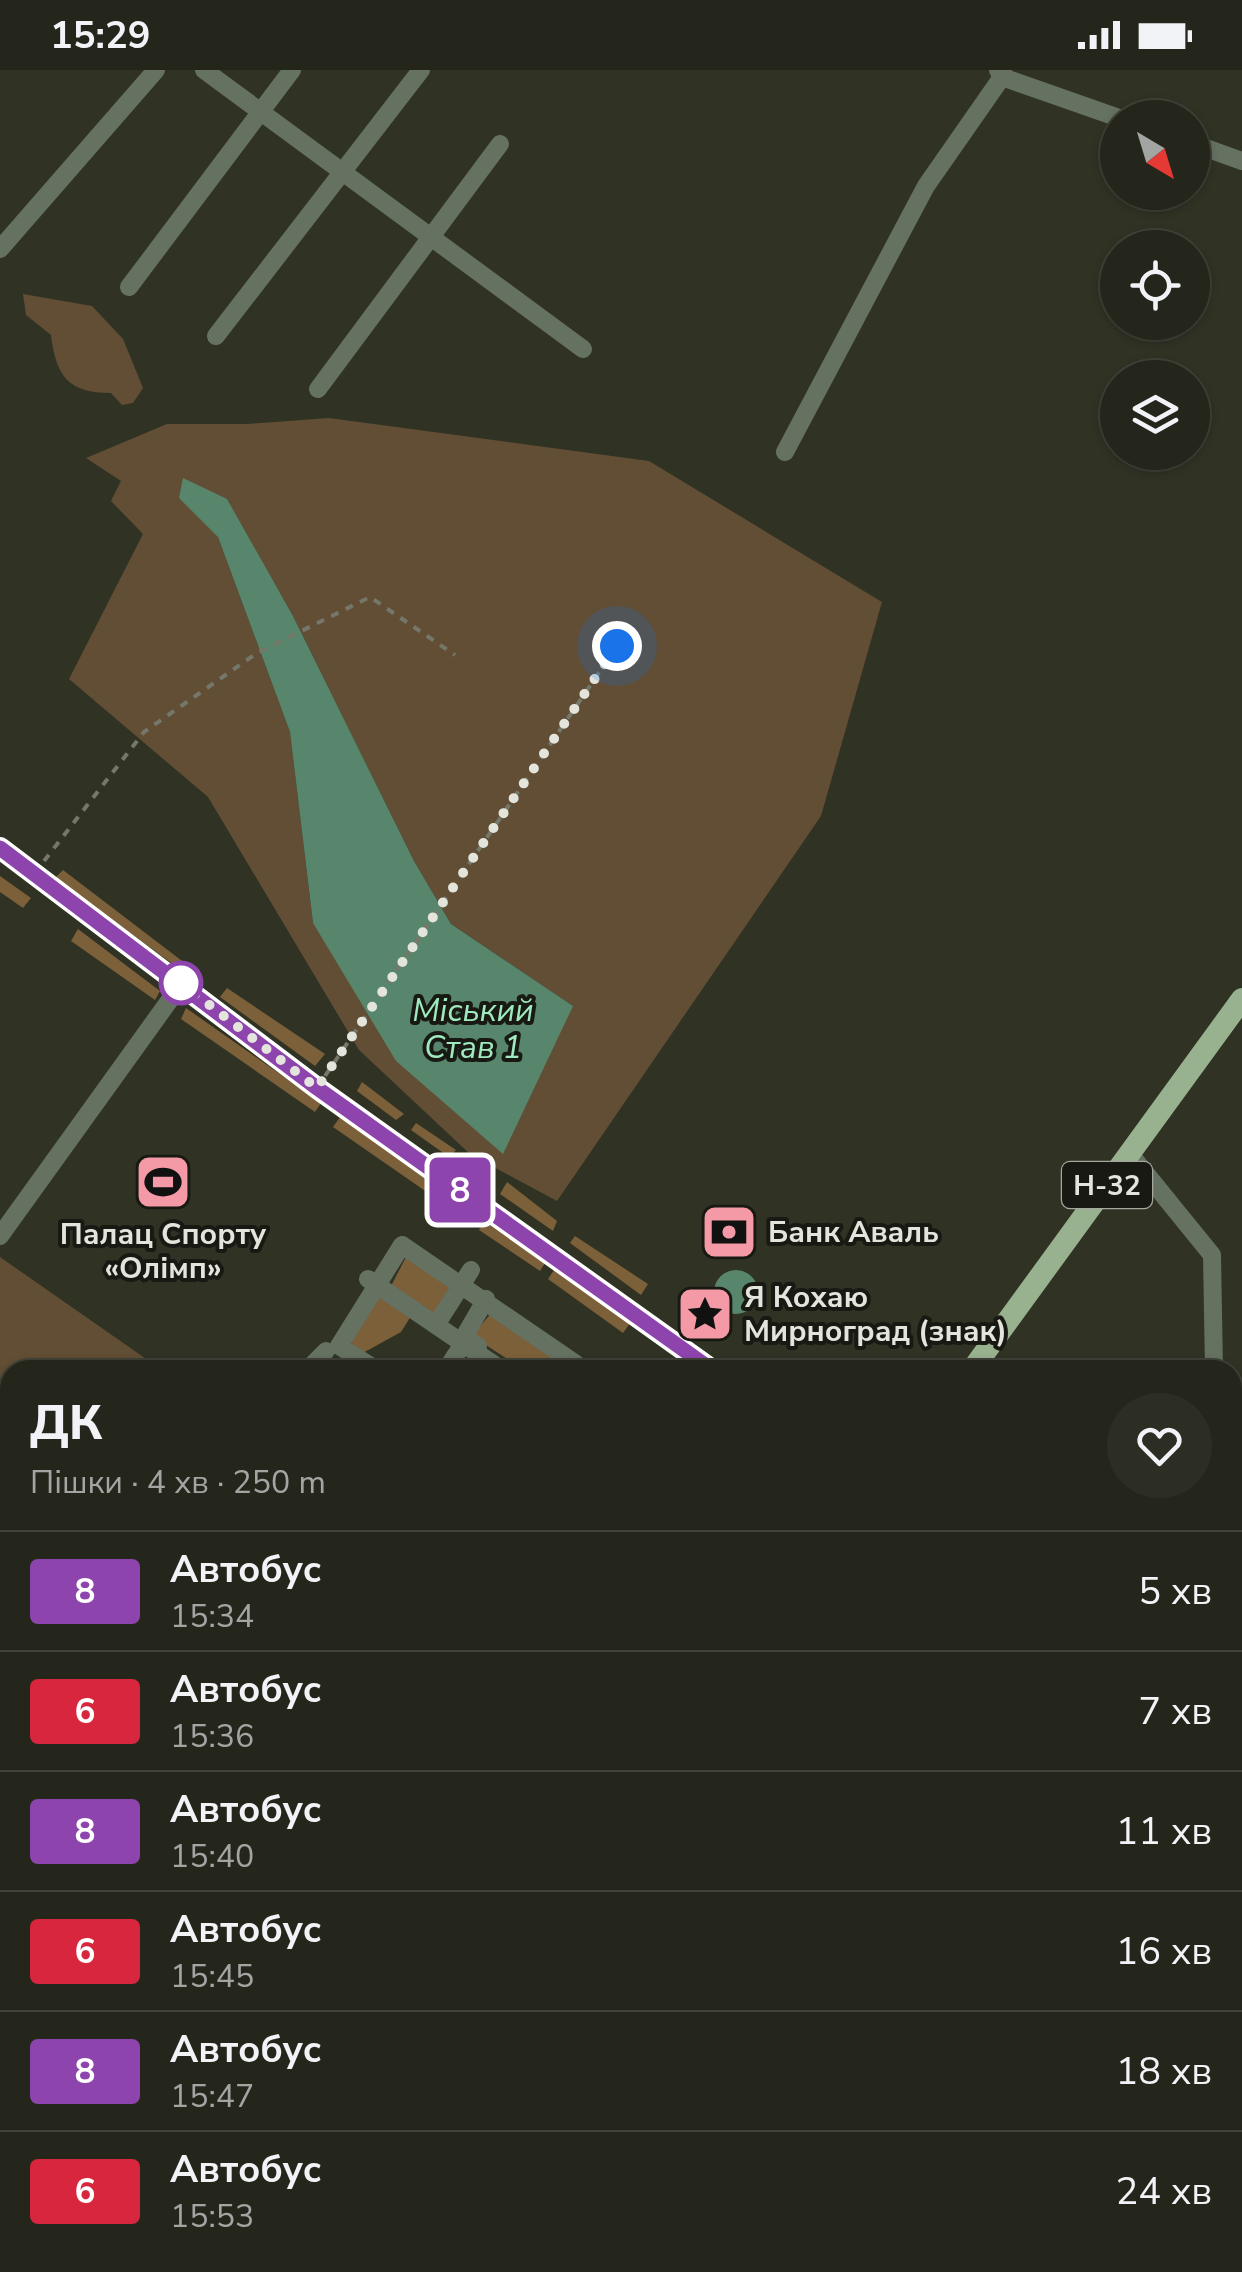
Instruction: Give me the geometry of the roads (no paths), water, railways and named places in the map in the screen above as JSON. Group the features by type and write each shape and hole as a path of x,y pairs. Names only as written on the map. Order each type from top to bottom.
{"main road":[{"name":"Н-32","path":"979,1360 1242,999"}],"street":[{"path":"0,249 156,70"},
{"path":"204,70 584,349"},
{"path":"128,287 292,70"},
{"path":"216,336 421,70"},
{"path":"785,452 926,186 1001,72 1100,111"},
{"path":"318,389 500,144"},
{"path":"1210,149 1242,160"},
{"path":"0,848 317,1088 698,1360"},
{"path":"0,1236 182,983"},
{"path":"1130,1154 1212,1255 1214,1360"},
{"path":"361,1360 338,1346 402,1244 570,1360"},
{"path":"436,1325 471,1270"},
{"path":"367,1278 487,1360"},
{"path":"486,1299 464,1337 492,1354 494,1360"},
{"path":"453,1360 463,1344"},
{"path":"316,1360 326,1350"}],"water":[{"name":"Міський Став 1","path":"183,478 227,499 293,616 414,861 451,924 573,1006 503,1154 396,1061 313,923 290,732 218,537 179,498"},
{"path":"736,1270 752,1276 758,1292 752,1308 736,1314 720,1308 714,1292 720,1276"}],"place":[{"name":"Палац Спорту «Олімп»","path":"163,1182"},
{"name":"Банк Аваль","path":"729,1232"},
{"name":"Я Кохаю Мирноград (знак)","path":"705,1314"}]}
